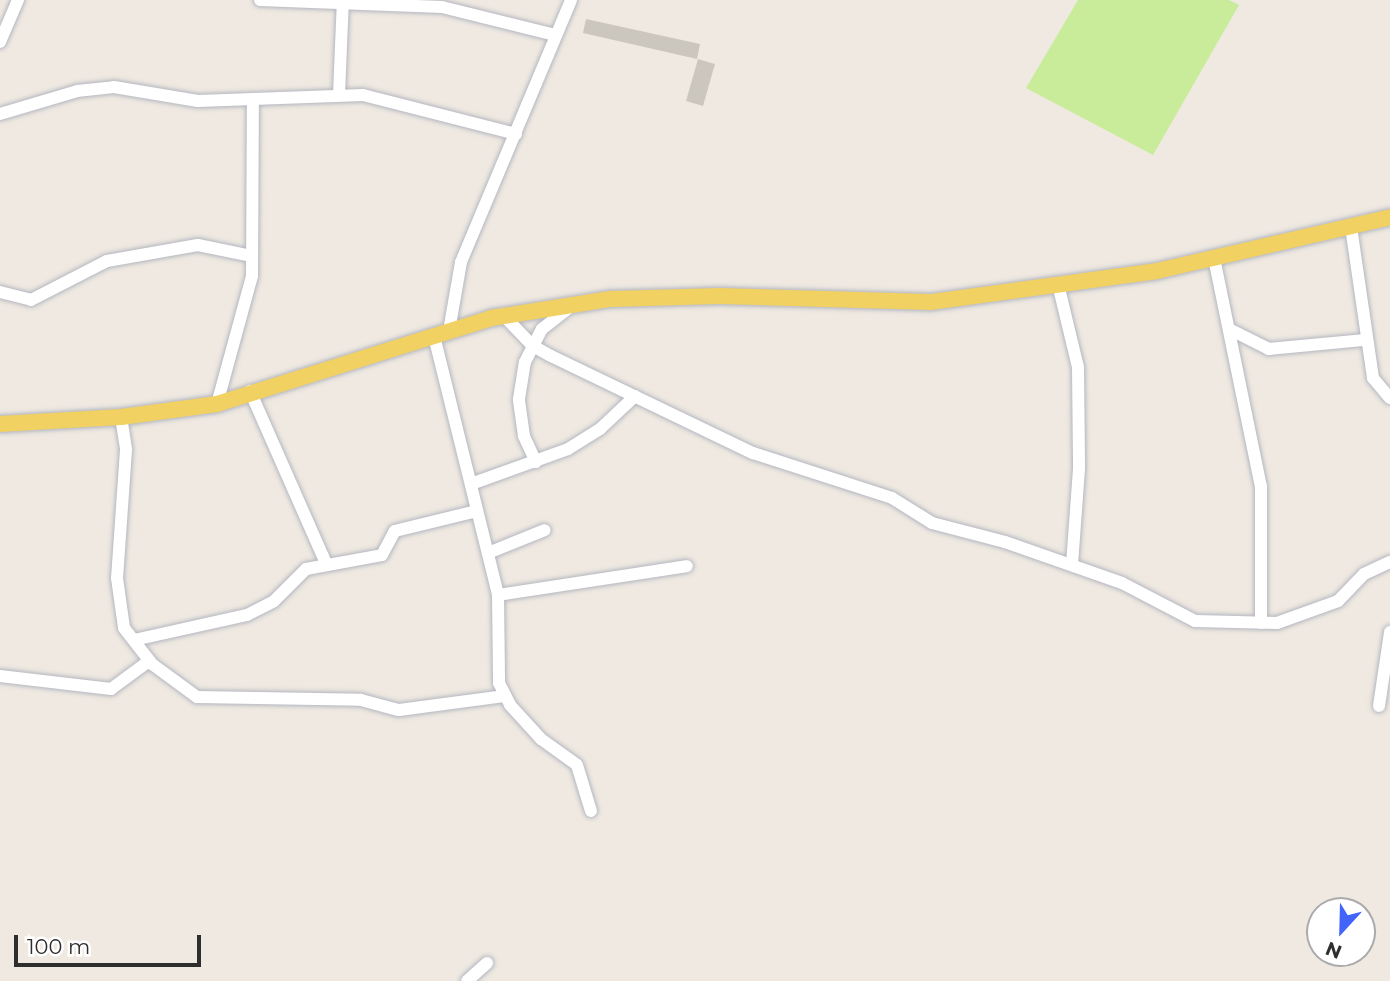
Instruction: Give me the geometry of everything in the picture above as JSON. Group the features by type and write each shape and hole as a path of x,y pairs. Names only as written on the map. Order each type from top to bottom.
{"main road":[{"path":"0,424 121,417 216,404 250,391 441,333 504,316 573,305 720,296 931,302 1214,258 1390,217"}],"street":[{"path":"0,42 18,0"},
{"path":"260,0 343,1 442,7 555,35"},
{"path":"571,0 461,262 441,333 471,484 498,595 497,673 505,696 541,739 577,765 591,811"},
{"path":"339,94 343,1"},
{"path":"0,114 77,91 114,87 198,101 253,101 339,94 363,95 516,134"},
{"path":"216,404 247,302 251,256 253,101"},
{"path":"1351,227 1365,340 1376,385 1390,398"},
{"path":"0,292 31,300 107,261 198,245 251,256"},
{"path":"1214,258 1261,486 1261,623"},
{"path":"1058,284 1078,367 1079,469 1072,565"},
{"path":"536,462 524,436 519,399 525,362 548,323 573,305"},
{"path":"504,316 533,346 753,453 892,498 932,523 1072,565 1122,583 1195,621 1277,624 1338,601 1364,574 1390,562"},
{"path":"1229,329 1269,349 1365,340"},
{"path":"250,391 326,562"},
{"path":"471,484 536,462 600,429 635,396"},
{"path":"121,417 126,450 117,578 124,628 149,661 203,700 360,700 399,709 505,696"},
{"path":"134,640 178,634 264,608 306,569 326,562 382,555 396,531 477,511"},
{"path":"488,553 545,530"},
{"path":"498,595 687,566"},
{"path":"1380,706 1390,632"},
{"path":"0,676 104,689 121,685 149,661"},
{"path":"467,981 487,963"}],"green space":[{"path":"1078,0 1229,0 1239,5 1153,155 1026,88"}],"building":[{"path":"586,19 700,44 697,59 583,33"},
{"path":"698,59 715,64 703,106 686,101"}]}
